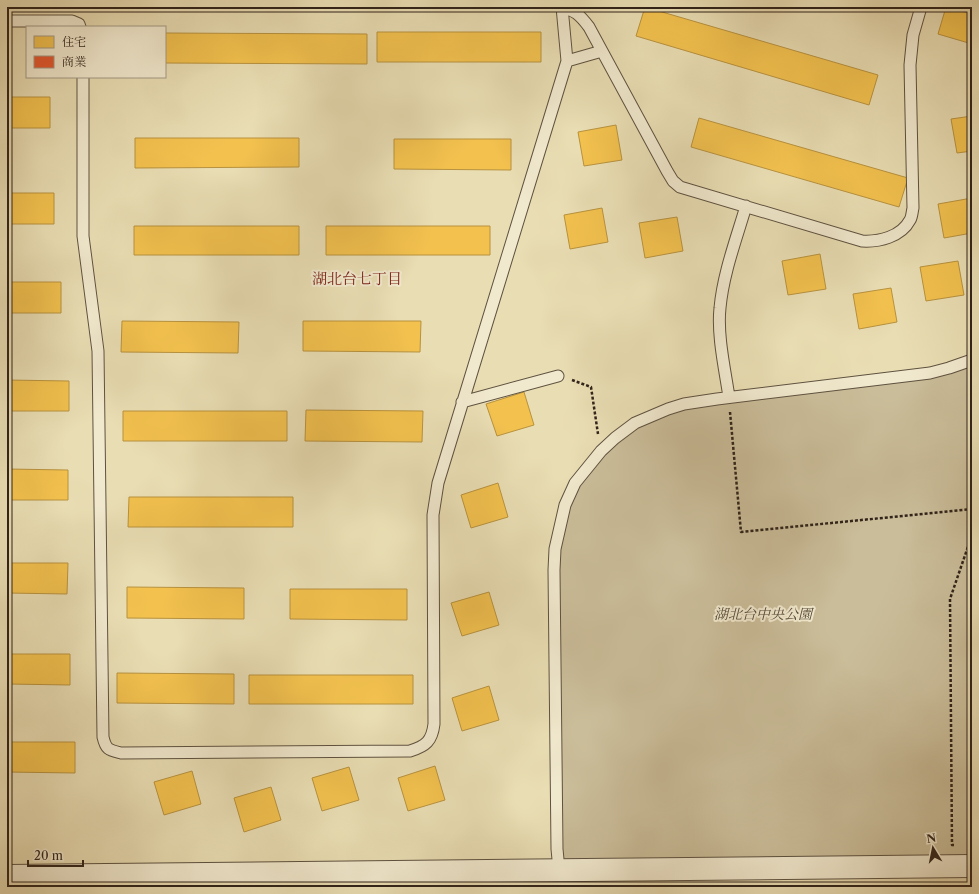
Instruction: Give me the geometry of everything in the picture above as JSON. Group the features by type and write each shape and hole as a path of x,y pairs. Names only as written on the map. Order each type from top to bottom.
{"street":[{"path":"7,876 59,881 559,878 972,866"}],"lane":[{"path":"83,78 83,236 98,351 103,737 105,746 110,750 121,753 410,752 420,748 428,742 433,735 433,516 438,483 567,62 561,7 580,15 589,27 673,181 680,187 862,241 874,242 888,238 905,228 911,219 913,208 910,65 913,35 921,7"},
{"path":"7,21 72,21 79,26"},
{"path":"567,62 602,51"},
{"path":"729,397 720,328 720,310 722,288 746,206"},
{"path":"559,878 557,849 554,665 555,548 565,505 575,484 601,451 635,423 652,415 684,404 729,397 930,373 972,360"},
{"path":"462,402 558,376"}],"path":[{"path":"558,376 591,387 601,451"},
{"path":"729,397 741,532 972,509"},
{"path":"959,845 952,845 950,599 972,535"}],"green space":[{"name":"湖北台中央公園","path":"972,360 972,866 559,870 554,570 565,505 615,438 668,409 930,373"}],"building: 住宅":[{"path":"645,7 878,75 869,105 636,36"},
{"path":"946,7 972,14 972,44 938,34"},
{"path":"377,32 541,32 541,62 377,62"},
{"path":"166,33 367,34 367,64 166,63"},
{"path":"7,97 50,97 50,128 7,128"},
{"path":"972,116 972,151 957,153 951,119"},
{"path":"699,118 908,178 899,207 691,147"},
{"path":"616,125 622,160 584,166 578,132"},
{"path":"135,138 299,138 299,167 135,168"},
{"path":"394,139 511,139 511,170 394,169"},
{"path":"7,193 54,193 54,224 7,224"},
{"path":"972,198 972,233 944,238 938,204"},
{"path":"602,208 608,242 570,249 564,215"},
{"path":"677,217 683,251 645,258 639,223"},
{"path":"134,226 299,226 299,255 134,255"},
{"path":"326,226 490,226 490,255 326,255"},
{"path":"820,254 826,289 788,295 782,261"},
{"path":"958,261 964,295 926,301 920,267"},
{"path":"7,282 61,282 61,313 7,313"},
{"path":"891,288 897,322 859,329 853,294"},
{"path":"122,321 239,322 238,353 121,352"},
{"path":"303,321 421,321 420,352 303,351"},
{"path":"7,380 69,381 69,411 7,411"},
{"path":"524,392 534,425 497,436 486,404"},
{"path":"306,410 423,411 422,442 305,441"},
{"path":"123,411 287,411 287,441 123,441"},
{"path":"7,469 68,470 68,500 7,500"},
{"path":"498,483 508,517 471,528 461,495"},
{"path":"129,497 293,497 293,527 128,527"},
{"path":"7,563 68,563 67,594 7,593"},
{"path":"127,587 244,588 244,619 127,618"},
{"path":"290,589 407,589 407,620 290,619"},
{"path":"489,592 499,625 462,636 451,603"},
{"path":"7,654 70,654 70,685 7,684"},
{"path":"117,673 234,674 234,704 117,703"},
{"path":"249,675 413,675 413,704 249,704"},
{"path":"489,686 499,720 462,731 452,698"},
{"path":"7,742 75,742 75,773 7,772"},
{"path":"435,766 445,800 408,811 398,778"},
{"path":"349,767 359,800 322,811 312,778"},
{"path":"192,771 201,804 164,815 154,782"},
{"path":"271,787 281,820 244,832 234,798"},
{"path":"460,882 460,887 426,887 426,883"},
{"path":"360,885 387,885 387,887 360,887"},
{"path":"509,885 509,887 477,887 477,886"},
{"path":"549,885 549,887 515,887 515,886"},
{"path":"351,886 351,887 320,887"}],"building: 商業":[{"path":"7,7 30,7 7,9"}],"district":[{"name":"湖北台七丁目","path":"357,278"}]}
